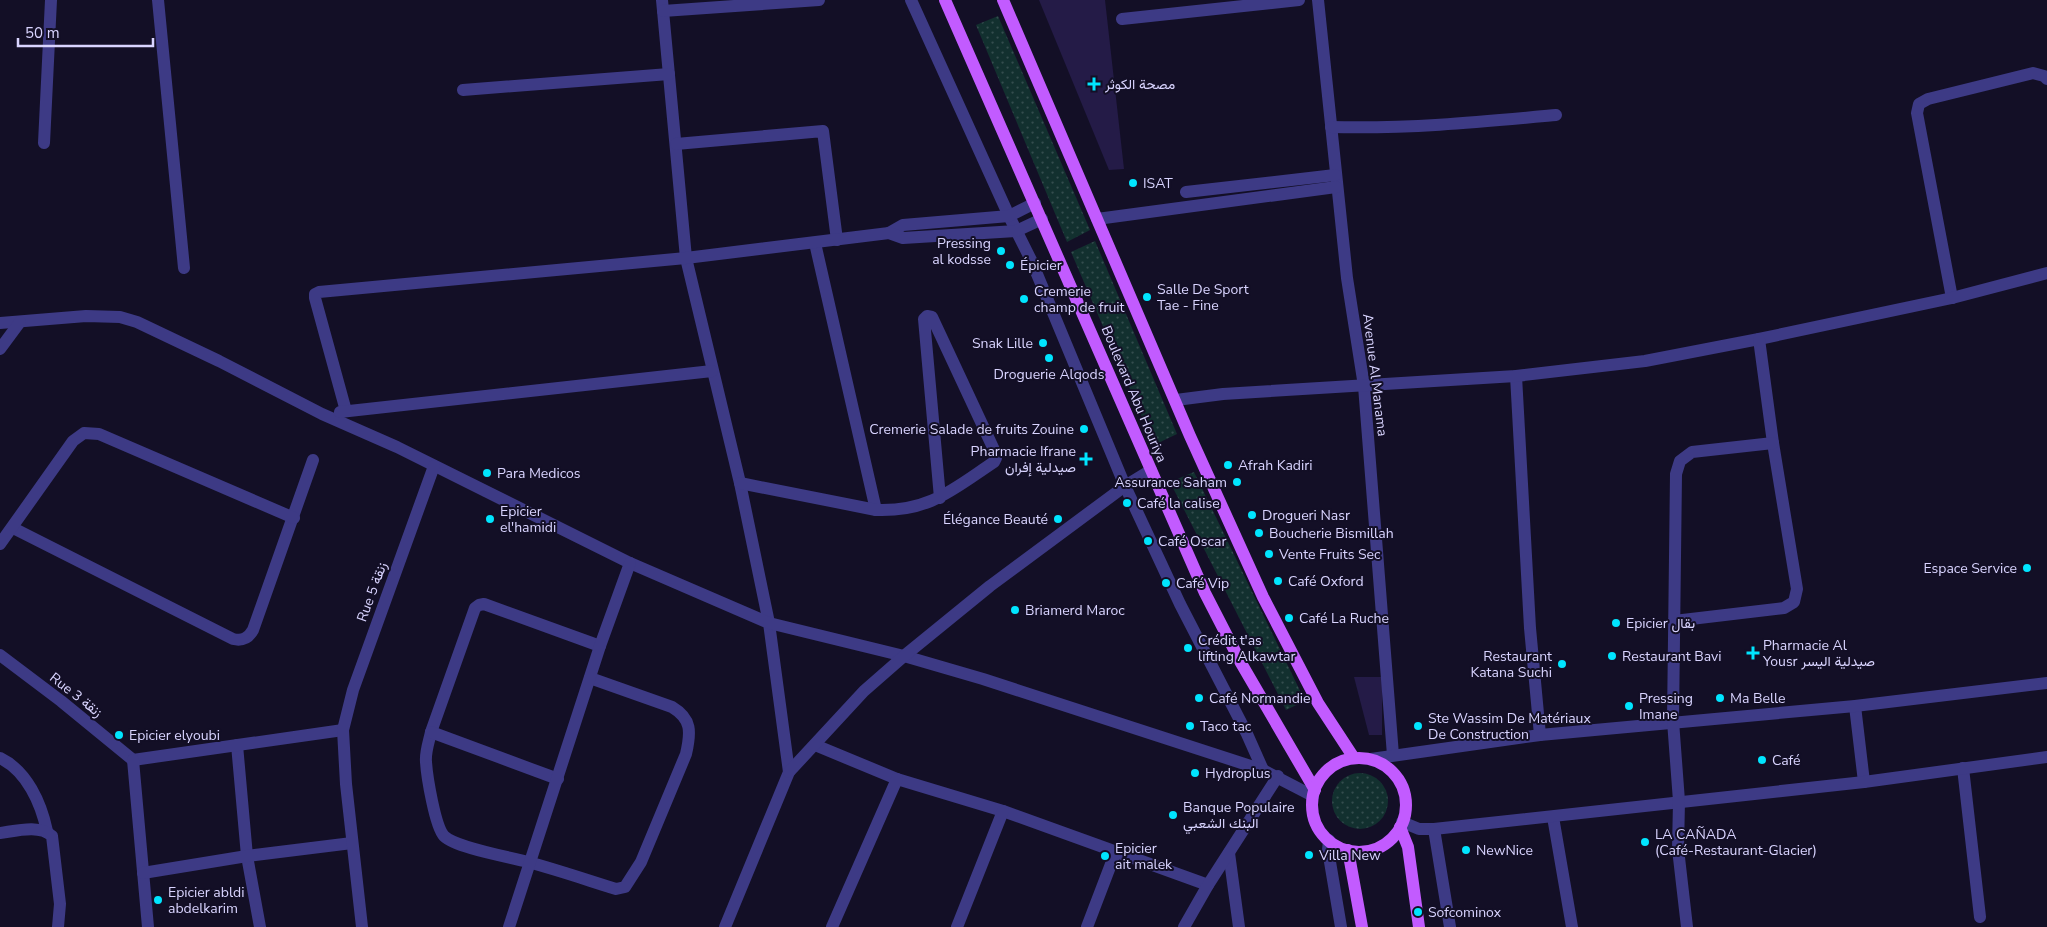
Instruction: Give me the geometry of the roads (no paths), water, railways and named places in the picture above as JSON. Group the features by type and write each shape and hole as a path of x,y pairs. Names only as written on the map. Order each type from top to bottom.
{"main road":[{"name":"Boulevard Abu Houriya","path":"945,0 1205,593 1241,663 1314,793"},
{"path":"1003,0 1190,436 1267,605 1318,703 1354,758"},
{"path":"1354,758 1371,759 1387,767 1401,784 1406,800 1401,825 1389,840 1375,849 1359,852 1348,850 1328,840 1318,827 1314,817 1314,793 1319,780 1330,768 1339,762 1354,758"},
{"path":"1401,825 1408,847 1419,927"},
{"path":"1348,850 1362,927"}],"street":[{"path":"44,142 51,0"},
{"path":"158,0 184,268"},
{"path":"789,772 769,624 740,483 686,258 662,6 819,0"},
{"path":"911,0 1009,216 1032,262 1125,486 1180,604 1264,770"},
{"path":"1122,19 1299,0"},
{"name":"Avenue Al Manama","path":"1318,0 1347,278 1364,386 1393,755"},
{"path":"1952,298 1917,113 1919,104 1928,99 2033,73 2044,76 2047,79"},
{"path":"463,90 669,74"},
{"path":"1331,127 1385,129 1556,115"},
{"path":"676,144 823,132 837,240"},
{"path":"1097,219 1336,181"},
{"path":"1186,192 1336,181"},
{"path":"346,411 314,298 318,292 686,258 815,243 889,233 903,225 1009,216 1035,203"},
{"path":"889,233 903,238 1016,230 1042,219"},
{"path":"815,243 876,510"},
{"path":"1176,400 1223,394 1516,376 1646,361 1952,298 2047,273"},
{"path":"0,323 103,316 120,317 137,322 322,414 397,447 630,563 769,624 904,656 983,679 1264,770 1314,793"},
{"path":"740,483 876,510 898,510 940,498 996,458 932,317 927,316 924,319 940,498"},
{"path":"0,349 20,322"},
{"path":"1674,621 1784,608 1794,602 1797,589 1773,443 1759,339"},
{"path":"322,414 712,371"},
{"path":"1516,376 1531,638 1540,734"},
{"path":"0,544 73,441 84,433 99,434 294,518"},
{"path":"1687,927 1678,849 1679,801 1673,721 1676,474 1680,461 1692,452 1773,443"},
{"path":"13,528 233,639 239,640 250,635 253,630 313,460"},
{"name":"Rue 5 زنقة","path":"362,927 352,843 343,730 353,690 434,466"},
{"path":"725,927 789,772 864,691 990,586 1125,486 1151,470"},
{"path":"509,927 600,646 630,563"},
{"path":"590,678 672,707 682,713 686,718 688,726 689,739 686,754 641,862 625,887 616,889 530,862 457,843 445,837 439,825 431,798 426,752 431,732 476,608 484,604 600,646"},
{"name":"Rue 3 زنقة","path":"0,655 133,760"},
{"path":"1371,759 1540,734 1855,706 2047,683"},
{"path":"1855,706 1864,782"},
{"path":"148,927 133,760 343,730"},
{"path":"431,732 558,779"},
{"path":"815,744 897,779 1004,811 1208,885"},
{"path":"237,745 248,856 260,927"},
{"path":"1401,825 1419,829 1434,829 1552,817 1679,801 1864,782 2047,757"},
{"path":"0,758 16,768 24,778 52,836 60,904 58,927"},
{"path":"1963,768 1980,917"},
{"path":"1184,927 1208,885 1278,776"},
{"path":"832,927 897,779"},
{"path":"957,927 1004,811"},
{"path":"1552,817 1572,927"},
{"path":"0,833 40,829 48,831"},
{"path":"1434,829 1450,927"},
{"path":"1328,840 1341,927"},
{"path":"143,873 248,856 352,843"},
{"path":"1087,927 1116,851"},
{"path":"1229,853 1239,927"}],"place":[{"name":"مصحة الكوثر","path":"1094,84"},
{"name":"ISAT","path":"1133,183"},
{"name":"Pressing al kodsse","path":"1001,251"},
{"name":"Épicier","path":"1010,265"},
{"name":"Salle De Sport Tae - Fine","path":"1147,297"},
{"name":"Cremerie champ de fruit","path":"1024,299"},
{"name":"Snak Lille","path":"1043,343"},
{"name":"Droguerie Alqods","path":"1049,358"},
{"name":"Cremerie Salade de fruits Zouine","path":"1084,429"},
{"name":"Pharmacie Ifrane صيدلية إفران","path":"1086,459"},
{"name":"Afrah Kadiri","path":"1228,465"},
{"name":"Para Medicos","path":"487,473"},
{"name":"Assurance Saham","path":"1237,482"},
{"name":"Café la calise","path":"1127,503"},
{"name":"Drogueri Nasr","path":"1252,515"},
{"name":"Epicier el'hamidi","path":"490,519"},
{"name":"Élégance Beauté","path":"1058,519"},
{"name":"Boucherie Bismillah","path":"1259,533"},
{"name":"Café Oscar","path":"1148,541"},
{"name":"Vente Fruits Sec","path":"1269,554"},
{"name":"Espace Service","path":"2027,568"},
{"name":"Café Oxford","path":"1278,581"},
{"name":"Café Vip","path":"1166,583"},
{"name":"Briamerd Maroc","path":"1015,610"},
{"name":"Café La Ruche","path":"1289,618"},
{"name":"Epicier بقال","path":"1616,623"},
{"name":"Crédit t'as lifting Alkawtar","path":"1188,648"},
{"name":"Pharmacie Al Yousr صيدلية اليسر","path":"1753,653"},
{"name":"Restaurant Bavi","path":"1612,656"},
{"name":"Restaurant Katana Suchi","path":"1562,664"},
{"name":"Café Normandie","path":"1199,698"},
{"name":"Ma Belle","path":"1720,698"},
{"name":"Pressing Imane","path":"1629,706"},
{"name":"Taco tac","path":"1190,726"},
{"name":"Ste Wassim De Matériaux De Construction","path":"1418,726"},
{"name":"Epicier elyoubi","path":"119,735"},
{"name":"Café","path":"1762,760"},
{"name":"Hydroplus","path":"1195,773"},
{"name":"Banque Populaire البنك الشعبي","path":"1173,815"},
{"name":"LA CAÑADA (Café-Restaurant-Glacier)","path":"1645,842"},
{"name":"NewNice","path":"1466,850"},
{"name":"Villa New","path":"1309,855"},
{"name":"Epicier ait malek","path":"1105,856"},
{"name":"Epicier abldi abdelkarim","path":"158,900"},
{"name":"Sofcominox","path":"1418,912"}]}
